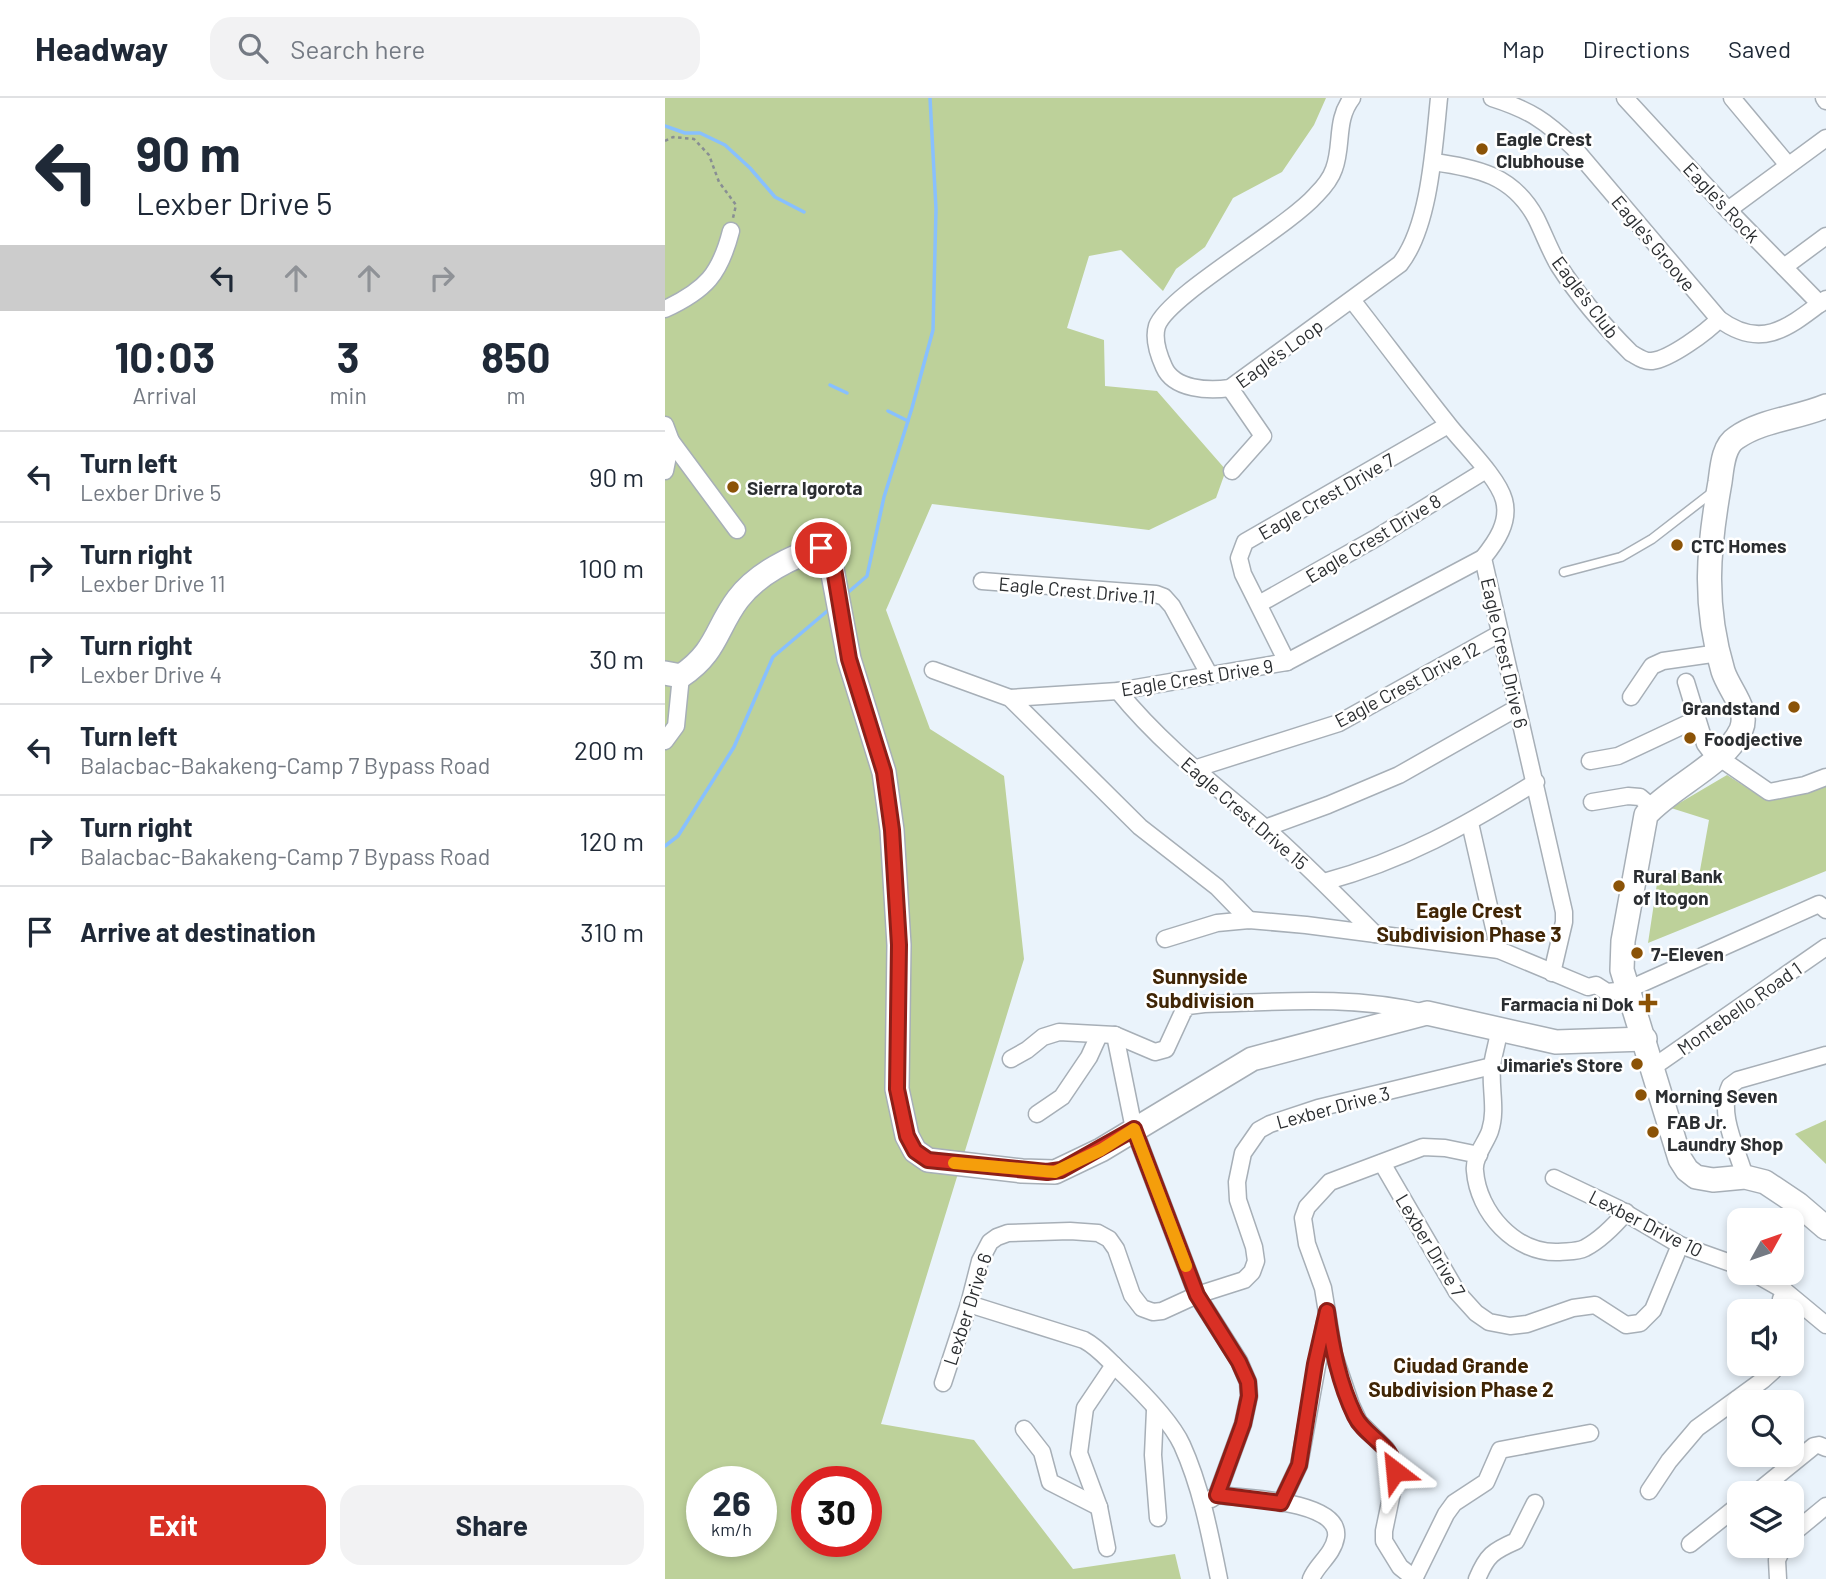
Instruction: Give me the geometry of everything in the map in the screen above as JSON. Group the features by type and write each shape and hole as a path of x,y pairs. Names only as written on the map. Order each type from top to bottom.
{"main road":[{"path":"1826,406 1737,437 1731,442 1724,457 1711,530 1709,589 1719,653 1724,674 1743,716 1742,729 1719,757 1660,800 1646,815 1623,941 1625,980 1645,1039 1673,1140 1687,1170 1696,1177 1713,1180 1745,1177 1765,1182 1826,1228"},
{"path":"673,674 693,668 714,645 739,598 757,581 790,560 821,548 826,549 832,557 849,659 884,772 892,830 899,945 897,1089 907,1136 915,1151 928,1160 1022,1171 1055,1172 1101,1150 1252,1059 1427,1013 1556,1042 1645,1039"}],"street":[{"name":"Eagle's Loop","path":"1352,98 1340,124 1338,156 1334,170 1317,195 1255,245 1192,289 1171,308 1156,328 1158,353 1166,372 1175,381 1213,390 1230,388 1400,264 1416,237 1433,162 1439,98"},
{"name":"Eagle's Groove","path":"1492,98 1520,106 1550,124 1574,148 1719,319 1729,326 1758,336 1773,334 1823,301"},
{"name":"Eagle's Rock","path":"1625,98 1728,210 1784,267 1823,301"},
{"path":"1732,98 1788,165"},
{"path":"1728,210 1826,138"},
{"name":"Eagle's Club","path":"1433,162 1477,170 1497,177 1519,193 1529,206 1564,273 1631,353 1653,361 1707,332 1719,319"},
{"path":"665,309 684,300 708,281 725,255 731,231"},
{"path":"1784,267 1826,236"},
{"name":"Eagle Crest Drive 6","path":"1352,300 1486,470 1505,503 1503,526 1497,541 1483,558 1564,912 1552,973"},
{"path":"1230,388 1263,436 1232,471"},
{"name":"Eagle Crest Drive 7","path":"1287,662 1243,574 1239,558 1245,542 1448,425"},
{"path":"665,471 668,433"},
{"path":"668,433 737,530"},
{"name":"Eagle Crest Drive 8","path":"1259,604 1376,538 1486,470"},
{"name":"Eagle Crest Drive 9","path":"1010,698 1118,691 1287,662 1483,558"},
{"name":"Eagle Crest Drive 11","path":"982,581 1156,594 1164,597 1172,606 1210,676"},
{"name":"Eagle Crest Drive 12","path":"1194,769 1339,723 1499,634"},
{"path":"1632,696 1652,666 1719,653"},
{"path":"933,670 1010,698 1140,827 1217,887 1249,920"},
{"path":"665,741 676,726 673,674"},
{"path":"1686,682 1705,744 1769,792 1805,785 1826,777"},
{"name":"Eagle Crest Drive 15","path":"1118,691 1151,729 1265,828 1375,934"},
{"path":"1265,828 1399,775 1517,708"},
{"path":"1590,761 1618,756 1697,719"},
{"path":"1324,882 1398,858 1470,823 1535,782"},
{"path":"1592,802 1628,796 1640,797 1653,808"},
{"path":"1470,823 1499,950"},
{"path":"1165,939 1217,923 1249,920 1499,950 1588,986 1596,985 1600,978 1625,980 1819,904 1826,910"},
{"name":"Montebello Road 1","path":"1652,1068 1826,947"},
{"path":"1011,1059 1043,1037 1059,1032 1107,1035 1155,1052 1161,1051 1165,1049 1188,1006 1204,1004 1325,1000 1387,1004 1427,1013"},
{"path":"1499,1030 1492,1066 1494,1110 1490,1131 1474,1168 1481,1200 1504,1230 1534,1249 1552,1252 1586,1248 1617,1223 1626,1212"},
{"path":"1107,1035 1134,1129 1197,1295 1239,1362 1248,1382 1249,1396 1243,1424 1217,1495 1203,1504"},
{"path":"1037,1114 1062,1097 1107,1035"},
{"path":"1745,1177 1726,1104 1730,1086 1738,1080 1826,1055"},
{"name":"Lexber Drive 3","path":"1197,1295 1244,1280 1252,1272 1256,1261 1254,1247 1238,1200 1237,1182 1243,1153 1259,1130 1318,1108 1492,1066"},
{"path":"1479,1155 1423,1147 1330,1182 1307,1207 1303,1218 1307,1244 1323,1288 1334,1355 1355,1416 1386,1449 1394,1463 1394,1483 1384,1541 1399,1567 1415,1579 1446,1514 1454,1503 1486,1482 1500,1450 1590,1433"},
{"name":"Lexber Drive 7","path":"1382,1163 1457,1292 1476,1313 1500,1325 1527,1324 1573,1308 1595,1305 1626,1325 1640,1323 1653,1310 1680,1245"},
{"name":"Lexber Drive 10","path":"1554,1178 1626,1212 1680,1245 1727,1262"},
{"name":"Lexber Drive 6","path":"943,1383 980,1261 990,1242 1008,1233 1097,1233 1109,1240 1115,1249 1132,1295 1142,1308 1153,1312 1162,1311 1197,1295"},
{"path":"1775,1285 1826,1325"},
{"path":"1783,1299 1785,1291"},
{"path":"969,1304 1084,1340 1099,1348 1134,1384 1168,1422 1181,1443 1203,1504 1219,1579"},
{"path":"1281,1503 1299,1465 1315,1364 1327,1311"},
{"path":"1107,1548 1099,1507 1079,1453 1084,1408 1114,1365"},
{"path":"1649,1491 1669,1461 1697,1428 1767,1376"},
{"path":"1155,1410 1153,1455 1158,1518"},
{"path":"1024,1429 1042,1452 1050,1482 1099,1507"},
{"path":"1771,1481 1814,1446 1826,1448"},
{"path":"1217,1495 1281,1503 1323,1514 1335,1527 1336,1539 1330,1554 1311,1579"},
{"path":"1477,1579 1484,1562 1494,1551 1516,1541 1535,1503"},
{"path":"1804,1524 1826,1506"},
{"path":"1690,1544 1727,1515"},
{"path":"1778,1558 1778,1579"}],"lane":[{"path":"1564,572 1621,557 1652,539 1719,487"}],"path":[{"path":"665,141 673,137 694,139 709,155 719,182 736,205 731,231"}],"green space":[{"path":"665,98 1326,98 1314,125 1282,172 1233,198 1205,247 1176,269 1163,291 1121,250 1089,256 1067,328 1104,340 1105,386 1157,391 1226,470 1216,498 1149,530 932,504 886,610 930,729 1004,776 1024,959 881,1424 974,1440 1073,1569 1175,1554 1181,1579 665,1579"},
{"path":"1727,775 1766,800 1826,785 1826,871 1648,943 1659,870 1699,876 1709,820 1671,808"},
{"path":"1826,1120 1826,1164 1795,1134"}],"waterway":[{"path":"845,595 867,576 884,497 933,330 936,209 930,98"},
{"path":"665,126 685,133 700,133 725,145 775,197 804,212"},
{"path":"830,385 847,393"},
{"path":"888,411 908,421"},
{"path":"665,846 678,836 734,747 773,657 832,607"}],"slow traffic":[{"path":"954,1163 1055,1172 1101,1150 1134,1129 1186,1266"}],"place":[{"name":"Eagle Crest Clubhouse","path":"1482,149"},
{"name":"Sierra Igorota","path":"733,487"},
{"name":"CTC Homes","path":"1677,545"},
{"name":"Grandstand","path":"1794,707"},
{"name":"Foodjective","path":"1690,738"},
{"name":"Rural Bank of Itogon","path":"1619,886"},
{"name":"7-Eleven","path":"1637,953"},
{"name":"Farmacia ni Dok","path":"1648,1003"},
{"name":"Jimarie's Store","path":"1637,1064"},
{"name":"Morning Seven","path":"1641,1095"},
{"name":"FAB Jr. Laundry Shop","path":"1653,1132"}],"district":[{"name":"Eagle Crest Subdivision Phase 3","path":"1469,921"},
{"name":"Sunnyside Subdivision","path":"1200,987"},
{"name":"Ciudad Grande Subdivision Phase 2","path":"1461,1376"}],"route":[{"path":"821,548 826,549 832,557 849,659 884,772 892,830 899,945 897,1089 907,1136 915,1151 928,1160 1022,1171 1055,1172 1101,1150 1134,1129 1197,1295 1239,1362 1248,1382 1249,1396 1243,1424 1217,1495 1281,1503 1299,1465 1315,1364 1327,1311 1334,1355 1355,1416 1386,1449 1394,1463 1395,1471"}]}
